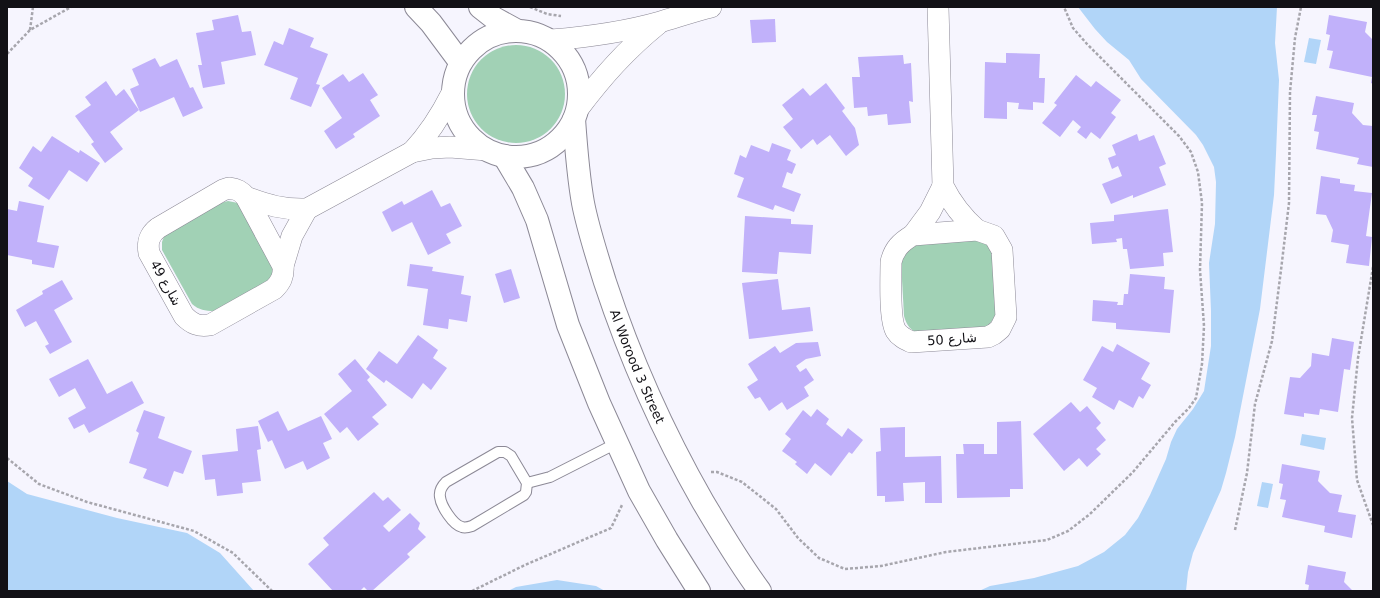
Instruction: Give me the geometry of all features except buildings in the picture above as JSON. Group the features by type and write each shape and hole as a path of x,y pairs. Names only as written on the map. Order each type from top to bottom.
{"street":[{"path":"416,7 431,22 460,62"},
{"path":"480,7 494,18 516,30 534,33 550,40 562,50 571,63 577,78 579,93 576,114"},
{"path":"550,40 606,34 660,22 711,7"},
{"name":"شارع 50","path":"938,7 943,186 949,199 967,221 977,230 994,236 1002,250 1006,317 1000,329 988,337 910,342 898,334 892,320 891,262 893,253 898,246 913,235 930,212 943,186"},
{"path":"516,30 494,34 475,45 460,62 454,77 452,93 454,110 461,127 472,140 495,153 521,157 538,154 553,146 565,134 576,114 596,85 616,62 660,22"},
{"name":"شارع 49","path":"412,152 436,124 452,93"},
{"name":"Al Worood 3 Street","path":"576,114 577,162 583,204 598,260 616,315 637,369 687,473 720,530 760,591"},
{"name":"شارع 49","path":"306,209 292,236 283,266 282,279 274,289 210,324 203,326 196,325 184,316 149,253 149,239 153,232 223,190 229,188 236,188 246,197 279,208 293,210 306,209 412,152 432,148 450,147 495,153"},
{"path":"495,153 523,188 537,220 557,291 580,358 639,492 699,591"},
{"path":"246,197 283,266"},
{"name":"شارع 50","path":"913,235 977,230"}],"lane":[{"path":"527,483 550,477 617,443"},
{"path":"498,452 505,452 511,456 527,483 526,492 524,495 472,526 464,528 457,525 451,519 442,503 440,496 441,488 446,482 498,452"}],"path":[{"path":"30,30 33,7"},
{"path":"7,54 30,30 71,7"},
{"path":"687,473 718,472 742,482 776,509 798,538 819,558 845,569 880,566 946,552 1047,540 1068,531 1090,514 1133,472 1175,422 1189,408 1196,398 1200,384 1204,326 1200,270 1202,203 1198,172 1192,152 1179,136 1086,44 1073,28 1064,7"},
{"path":"1235,530 1247,473 1255,404 1272,341 1281,270 1289,203 1290,92 1295,38 1301,7"},
{"path":"1373,267 1358,358 1352,418 1357,480 1373,525"},
{"path":"7,458 39,484 87,502 194,531 233,553 272,591"},
{"path":"472,591 525,565 611,528 621,506 639,492"}],"green space":[{"path":"516,45 535,49 551,59 561,75 565,94 561,113 551,129 535,139 516,143 497,139 481,129 471,113 467,94 471,75 481,59 497,49"},
{"path":"228,201 238,203 274,269 272,277 265,283 214,311 200,309 192,304 162,250 162,242 165,234 221,203"},
{"path":"976,238 990,246 992,255 996,313 992,321 981,330 920,334 911,329 904,316 901,261 908,245"}],"water":[{"path":"1078,7 1277,7 1275,43 1279,80 1274,195 1260,309 1235,437 1226,473 1221,490 1193,553 1188,572 1186,591 979,591 990,586 1034,578 1078,566 1104,552 1125,535 1138,518 1150,495 1177,429 1193,409 1204,391 1211,346 1209,263 1215,224 1216,182 1214,167 1196,135 1141,79 1129,60 1107,42"},
{"path":"1309,38 1321,40 1316,64 1304,62"},
{"path":"1302,434 1326,438 1324,450 1300,445"},
{"path":"7,481 27,494 117,518 187,533 220,553 254,591 7,591"},
{"path":"1262,482 1273,484 1268,508 1257,506"},
{"path":"557,580 596,586 605,591 508,591 516,587"}]}
